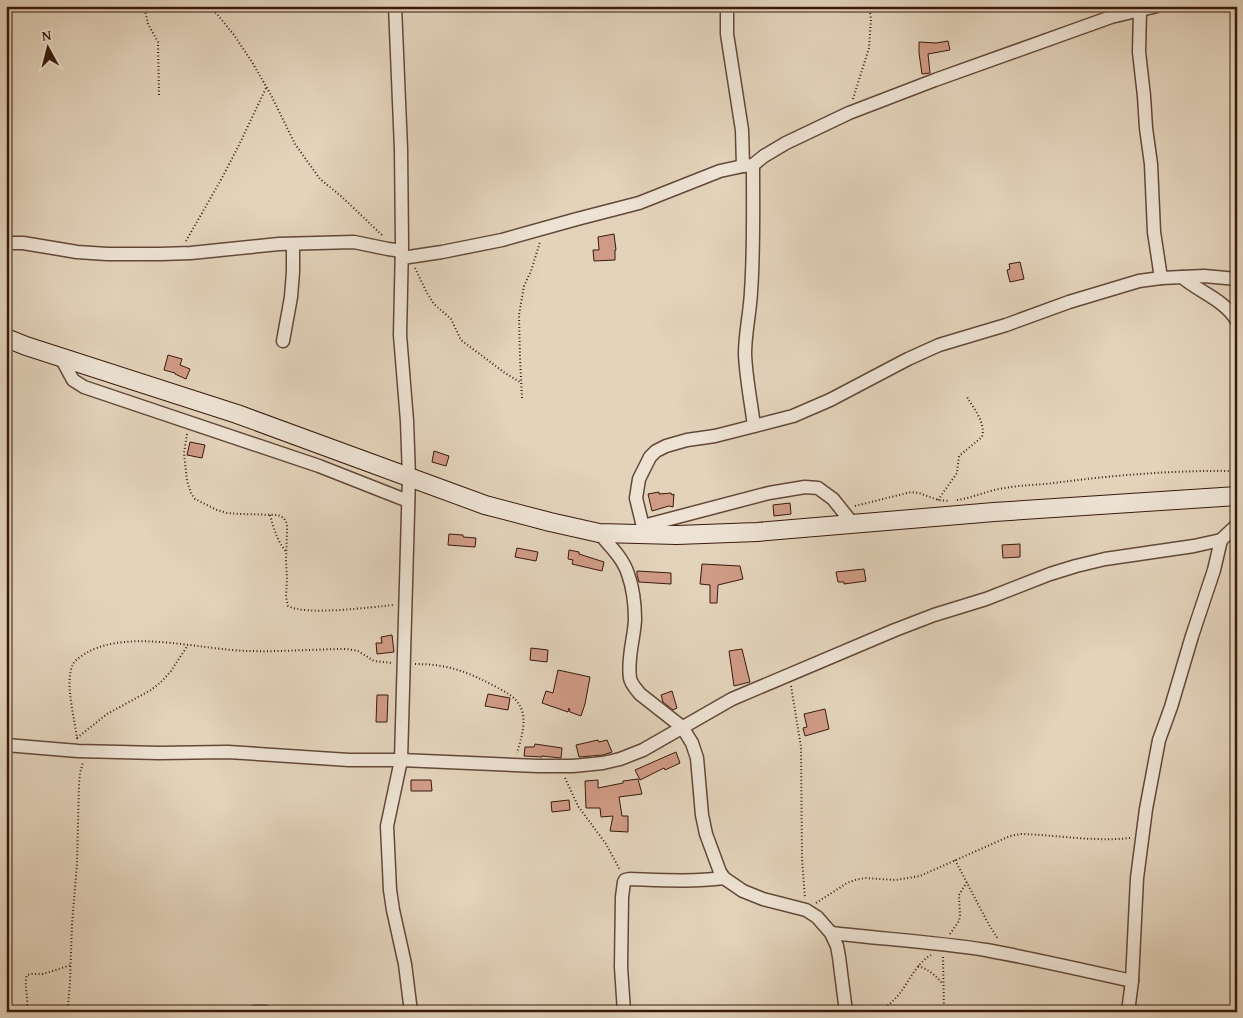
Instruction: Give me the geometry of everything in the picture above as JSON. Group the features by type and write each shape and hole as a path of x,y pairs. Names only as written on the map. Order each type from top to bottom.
{"main road":[{"path":"6,338 245,417 485,505 599,533 644,530 677,535 757,532 994,512 1237,496"}],"street":[{"path":"395,6 401,149 402,254 400,335 409,477 401,760 387,826 387,844 390,890 405,964 411,1012"},
{"path":"726,6 727,34 748,165 753,210 751,293 746,325 745,353 754,426"},
{"path":"6,243 23,243 77,252 107,254 178,253 293,244 354,242 402,254 442,252 502,240 639,203 720,171 748,165 786,143 849,113 1072,31 1139,8 1157,6"},
{"path":"1139,8 1139,52 1151,164 1154,232 1161,278"},
{"path":"283,341 291,297 293,244"},
{"path":"853,524 833,499 818,488 805,487 770,492 644,530 636,498 637,489 642,472 650,457 656,451 666,446 794,416 939,345 1139,281 1204,276 1237,279"},
{"path":"1182,277 1219,302 1233,315 1237,322"},
{"path":"62,358 73,380 84,386 318,466 408,501"},
{"path":"6,745 81,747 159,753 228,752 349,760 401,760 513,765 560,766 602,763 620,759 643,750 732,699 934,615 986,599 1076,566 1105,559 1194,546 1221,540 1237,525"},
{"path":"599,533 622,562 628,572 631,584 635,621 630,679 640,694 682,727 692,743 697,758 702,815 706,834 720,872 724,878 742,891 763,899 806,909 817,917 831,933 837,946 846,1012"},
{"path":"1128,1012 1132,981 1137,878 1142,835 1159,740 1214,570 1221,540"},
{"path":"624,1012 621,967 622,897 625,880 669,881 724,878"},
{"path":"831,933 1008,954 1132,981"},
{"path":"255,1012 265,1012"}],"path":[{"path":"144,6 148,24 158,42 159,95"},
{"path":"207,6 234,36 252,62 296,144 320,179 402,254 434,304 451,319 461,340 520,382"},
{"path":"849,113 869,48 871,18 869,6"},
{"path":"178,253 222,178 266,87"},
{"path":"522,398 519,315 524,286 531,271 544,228"},
{"path":"938,500 956,473 959,456 982,437 983,427 967,397"},
{"path":"190,422 184,453 187,481 195,499 208,506 227,512 278,515 284,518 287,524 286,602 288,606 299,609 332,610 406,604"},
{"path":"842,510 911,492 938,500 950,501 1003,488 1079,479 1145,474 1237,471"},
{"path":"270,515 277,539 287,554"},
{"path":"66,1012 68,1006 77,864 81,747 70,679 74,664 82,655 97,647 129,642 189,645 248,651 347,649 358,651 374,661 440,665 461,670 477,676 516,700 521,709 523,720 522,736 513,765"},
{"path":"81,747 107,714 151,690 161,682 189,645"},
{"path":"789,674 801,747 802,850 806,909 855,880 865,878 896,880 920,876 1010,836 1021,834 1118,839 1142,835"},
{"path":"560,766 578,806 615,860 624,882"},
{"path":"955,860 988,923 1008,954"},
{"path":"944,1012 943,947 947,937 959,921 959,895 967,882"},
{"path":"879,1012 900,993 918,966 926,958 943,947"},
{"path":"26,1012 28,1006 26,980 28,975 43,974 71,965"},
{"path":"918,966 932,973 943,984"}],"building":[{"path":"948,41 950,50 928,54 930,73 922,74 919,42 936,43"},
{"path":"614,234 615,260 594,261 593,250 599,250 598,237"},
{"path":"1020,262 1024,279 1010,282 1007,270 1010,269 1009,264"},
{"path":"168,355 182,359 180,365 190,369 186,379 164,370"},
{"path":"190,442 205,445 202,458 187,455"},
{"path":"434,451 449,456 446,466 432,462"},
{"path":"659,492 659,494 674,494 673,507 669,506 652,511 648,494"},
{"path":"790,503 791,514 774,516 773,505"},
{"path":"449,534 476,538 475,547 448,545"},
{"path":"1020,544 1020,557 1003,558 1002,545"},
{"path":"517,548 538,552 536,561 515,557"},
{"path":"569,550 604,562 602,571 572,564 573,560 568,559"},
{"path":"702,564 740,566 743,579 718,585 717,603 710,603 710,585 700,584"},
{"path":"864,569 866,581 844,584 844,582 838,582 836,572"},
{"path":"637,571 671,573 671,584 639,582"},
{"path":"392,635 394,652 377,654 376,643 382,643 381,637"},
{"path":"531,648 548,650 547,662 530,660"},
{"path":"742,649 750,682 734,686 729,651"},
{"path":"558,670 590,677 581,716 570,712 569,708 568,712 542,703 546,691 553,693"},
{"path":"672,691 677,708 673,710 663,702 661,695"},
{"path":"488,694 510,698 508,710 485,706"},
{"path":"377,695 388,695 387,722 376,722"},
{"path":"825,709 829,729 805,736 803,728 807,727 804,714"},
{"path":"598,740 599,742 607,740 612,752 603,755 579,757 576,745"},
{"path":"535,744 562,748 561,758 524,756 525,747 534,747"},
{"path":"676,752 680,763 665,770 664,768 640,780 635,770"},
{"path":"638,779 642,794 619,797 622,816 628,816 628,832 610,831 613,816 601,817 600,808 586,808 585,781 598,780 598,788"},
{"path":"411,780 431,780 432,791 411,791"},
{"path":"569,800 570,810 552,812 551,802"}]}
